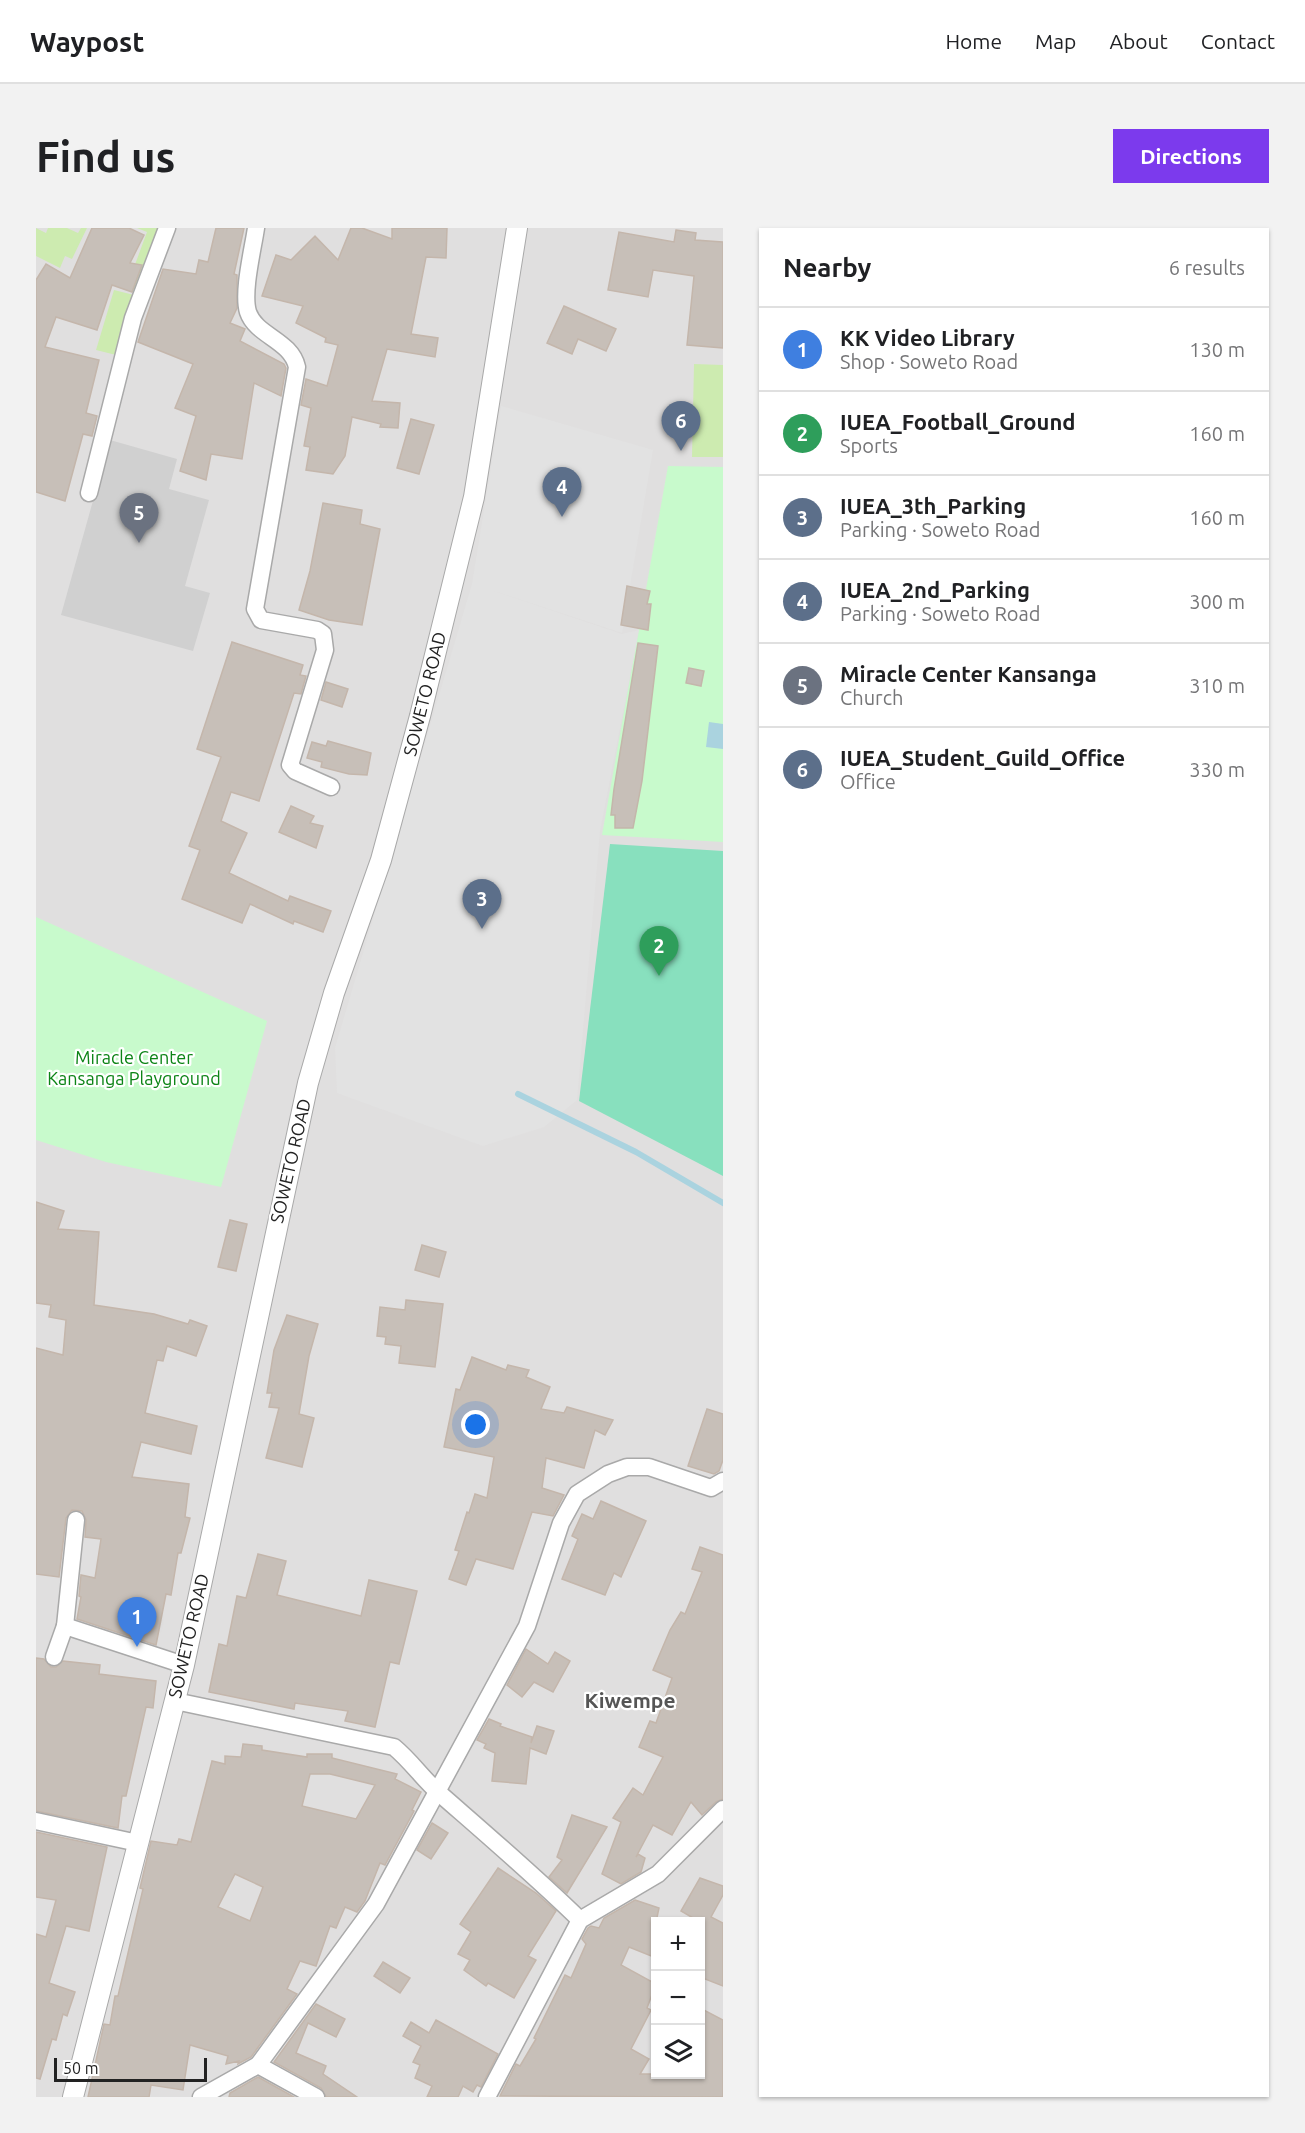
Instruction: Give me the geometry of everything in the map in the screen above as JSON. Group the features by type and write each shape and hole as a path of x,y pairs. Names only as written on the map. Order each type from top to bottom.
{"street":[{"path":"89,493 133,318 167,228"},
{"path":"256,228 247,299 248,311 252,320 291,352 297,367 255,609 261,620 318,630 323,634 325,650 290,765 295,771 332,787"},
{"name":"SOWETO ROAD","path":"73,2097 184,1665 308,1083 334,993 362,919 384,849 420,716 474,497 517,228"},
{"path":"201,2097 258,2065 376,1904 527,1626 561,1523 577,1494 593,1482 627,1467 649,1467 711,1488 723,1481"},
{"path":"54,1657 65,1626 76,1520"},
{"path":"65,1626 184,1665"},
{"path":"175,1701 394,1748 413,1764 437,1791 526,1867 580,1920"},
{"path":"487,2097 580,1920 658,1874 723,1809"},
{"path":"36,1821 138,1843"},
{"path":"258,2065 316,2097"}],"shaded area":[{"path":"36,228 723,228 723,2097 36,2097"},
{"path":"501,406 653,450 622,633 488,589 622,634 639,630 600,831 577,1100 544,1127 483,1146 337,1093 335,1048 472,584"},
{"path":"110,440 177,459 169,489 209,500 185,586 210,593 193,651 61,615"}],"green space":[{"path":"36,228 46,233 48,228 67,228 78,233 81,228 87,228 72,259 65,256 60,268 36,256"},
{"path":"137,228 159,228 135,292 126,289 147,232"},
{"path":"114,290 134,295 116,355 96,350"},
{"path":"694,364 723,365 723,457 692,457"},
{"path":"668,466 723,467 723,842 602,835"},
{"path":"610,844 723,851 723,1176 579,1101"},
{"name":"Miracle Center Kansanga Playground","path":"36,917 267,1021 221,1187 106,1162 36,1140"}],"water":[{"path":"709,722 723,724 723,749 706,747"}],"building":[{"path":"92,228 129,228 144,235 130,263 142,265 132,292 112,285 97,330 56,317 45,347 99,360 86,413 97,416 92,436 83,434 65,501 36,492 36,280 46,264 70,278"},
{"path":"216,228 244,228 234,274 237,275 237,308 230,323 245,329 240,341 284,364 286,368 281,396 254,383 242,459 211,454 206,480 180,471 196,416 175,408 193,364 138,342 163,269 196,274 199,260 208,262"},
{"path":"351,228 362,228 392,239 392,228 447,228 446,258 426,257 411,334 438,338 435,357 387,349 372,401 400,403 398,428 380,427 381,424 352,417 345,456 333,474 306,470 310,447 304,446 311,408 301,405 306,379 327,386 338,345 325,342 326,338 296,323 303,306 262,296 276,255 291,260 315,236 338,260"},
{"path":"676,230 696,233 695,240 723,242 723,348 687,345 694,276 653,270 648,297 608,290 619,232 674,242"},
{"path":"564,306 616,329 606,351 578,339 572,354 547,343"},
{"path":"411,419 434,425 419,474 397,468"},
{"path":"323,503 362,510 360,524 380,529 362,625 329,620 299,610 310,571"},
{"path":"627,586 650,591 647,604 651,604 648,630 621,625"},
{"path":"232,642 303,665 300,675 306,676 301,694 294,693 259,801 231,792 221,821 247,833 229,873 288,901 290,896 331,911 323,932 294,921 293,924 250,904 242,923 182,899 200,850 189,846 221,757 197,749"},
{"path":"638,643 658,646 642,781 633,828 615,828 615,815 611,815 614,789"},
{"path":"689,668 704,671 701,686 686,683"},
{"path":"326,682 348,689 342,707 321,700"},
{"path":"328,741 371,753 367,775 349,774 321,767 322,762 307,758 312,742 326,746"},
{"path":"291,806 314,816 310,823 323,826 316,848 279,832"},
{"path":"36,1202 64,1211 58,1229 99,1232 94,1305 154,1314 188,1324 190,1320 207,1326 196,1356 167,1346 163,1361 157,1360 145,1413 197,1426 191,1454 141,1442 132,1477 189,1484 185,1517 190,1518 181,1553 178,1553 171,1595 166,1594 156,1645 77,1619 81,1597 79,1596 81,1575 95,1578 101,1539 85,1537 86,1520 82,1511 72,1510 66,1518 59,1577 36,1574 36,1348 63,1355 66,1320 49,1317 51,1305 36,1303"},
{"path":"230,1220 247,1224 236,1271 218,1267"},
{"path":"422,1245 446,1252 439,1277 415,1270"},
{"path":"406,1300 443,1304 435,1367 399,1363 401,1346 385,1344 386,1337 377,1336 380,1307 405,1310"},
{"path":"287,1315 318,1324 309,1356 299,1414 314,1418 302,1467 266,1458 279,1408 269,1407 272,1393 267,1393 274,1350"},
{"path":"472,1357 506,1370 508,1365 529,1370 526,1377 550,1387 541,1409 564,1413 567,1407 613,1420 605,1435 595,1430 584,1468 546,1458 542,1488 564,1495 553,1516 532,1512 513,1569 476,1559 466,1585 449,1579 459,1551 455,1550 475,1494 487,1498 494,1457 444,1447 456,1389 460,1390"},
{"path":"707,1409 723,1414 723,1460 719,1471 714,1474 688,1466"},
{"path":"601,1501 646,1521 621,1577 614,1573 605,1595 562,1579 578,1539 572,1536 582,1514 593,1519"},
{"path":"700,1547 723,1555 723,1799 716,1802 702,1815 691,1802 672,1835 653,1825 636,1857 638,1854 645,1858 641,1872 621,1884 602,1874 621,1822 613,1818 633,1788 643,1795 663,1757 639,1747 650,1721 656,1723 672,1678 653,1670 670,1630 681,1612 685,1614 702,1572 692,1569"},
{"path":"258,1554 286,1561 277,1595 361,1616 369,1580 417,1591 399,1664 390,1662 375,1727 345,1721 348,1711 295,1703 294,1709 209,1692 219,1644 227,1646 237,1596 246,1598"},
{"path":"526,1649 548,1664 555,1652 570,1661 553,1692 534,1682 522,1697 507,1685"},
{"path":"36,1658 44,1659 51,1667 56,1667 63,1661 100,1665 99,1674 156,1681 153,1708 146,1707 126,1796 122,1796 118,1828 36,1811"},
{"path":"489,1719 501,1724 500,1726 532,1737 531,1743 537,1726 554,1731 546,1754 530,1748 526,1784 492,1781 495,1753 484,1748 486,1744 477,1740"},
{"path":"243,1744 262,1746 262,1750 307,1757 307,1754 332,1754 332,1758 397,1774 395,1779 421,1792 412,1810 414,1811 385,1865 380,1863 365,1901 357,1912 345,1907 336,1928 330,1926 316,1966 300,1961 287,1989 297,1994 251,2057 238,2064 239,2061 226,2064 228,2056 190,2045 183,2090 151,2085 149,2097 88,2097 104,2024 110,2025 115,1996 118,1996 143,1889 140,1888 151,1841 177,1845 179,1839 191,1842 212,1761 225,1764 225,1756 241,1757","holes":["310,1774 330,1774 375,1785 356,1819 302,1806","235,1874 263,1887 250,1921 218,1907"]},
{"path":"572,1815 607,1827 567,1893 549,1877 562,1860 557,1857"},
{"path":"432,1823 448,1833 431,1859 417,1850"},
{"path":"36,1832 107,1847 89,1931 66,1926 49,1983 75,1992 67,2016 63,2014 56,2040 52,2039 40,2079 36,2078 36,1934 46,1937 56,1900 36,1897"},
{"path":"498,1868 536,1893 556,1911 528,1956 536,1960 514,1998 488,1983 486,1986 464,1970 470,1960 458,1954 471,1932 460,1924"},
{"path":"700,1878 723,1886 723,1895 711,1917 723,1923 723,1986 705,1979 705,1917 691,1917 681,1911"},
{"path":"635,1900 659,1908 657,1917 651,1917 651,1956 629,1947 621,1965 651,1981 651,1997 647,2008 651,2010 631,2049 649,2059 640,2074 651,2074 651,2079 705,2079 705,2011 723,2020 723,2097 500,2096 516,2064 520,2066 536,2039 534,2038 565,1975 571,1978 586,1944 582,1939 588,1928 591,1926 599,1928 604,1918"},
{"path":"383,1962 410,1978 400,1993 374,1976"},
{"path":"316,2004 345,2019 336,2037 308,2023 296,2053 326,2066 323,2074 357,2097 326,2097 321,2088 274,2062"},
{"path":"436,2020 498,2054 481,2087 477,2085 473,2092 463,2086 458,2097 427,2097 432,2086 415,2078 420,2065 413,2062 421,2046 403,2036 411,2022 429,2033"},
{"path":"258,2077 294,2097 229,2097 230,2093"}],"waterway":[{"path":"518,1094 636,1152 723,1203"}],"place":[{"name":"IUEA_Student_Guild_Office","path":"681,451"},
{"name":"IUEA_2nd_Parking","path":"562,517"},
{"name":"Miracle Center Kansanga","path":"139,543"},
{"name":"IUEA_3th_Parking","path":"482,929"},
{"name":"IUEA_Football_Ground","path":"659,976"},
{"name":"KK Video Library","path":"137,1647"}],"district":[{"name":"Kiwempe","path":"630,1701"}]}
